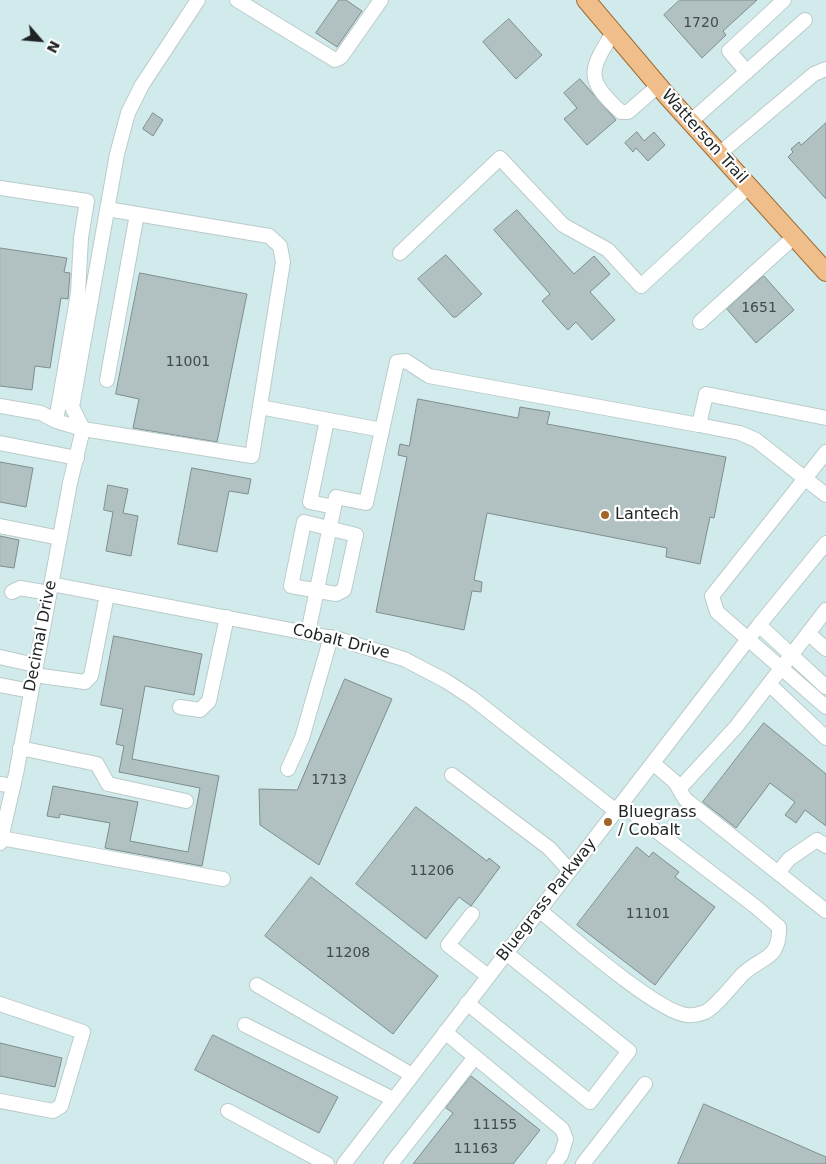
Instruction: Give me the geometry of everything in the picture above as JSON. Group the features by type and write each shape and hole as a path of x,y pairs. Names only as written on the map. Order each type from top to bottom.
{"main road":[{"name":"Watterson Trail","path":"586,0 658,86 826,272"}],"street":[{"path":"83,429 72,407 117,154 128,113 142,85 198,0"},
{"path":"236,0 335,60 342,57 381,0"},
{"path":"747,72 729,51 784,0"},
{"path":"690,122 805,20"},
{"path":"613,33 598,56 593,71 597,86 604,96 621,112 628,112 658,86"},
{"path":"720,154 814,74 826,68"},
{"path":"400,253 500,158 563,225 608,250 641,286 748,186"},
{"path":"0,188 87,201 81,238 78,294 56,421"},
{"path":"0,406 41,413 56,421 83,429 252,456 283,262 280,246 269,236 107,209"},
{"path":"107,380 137,214"},
{"path":"700,322 794,237"},
{"path":"308,633 336,497 366,503 397,362 406,361 429,376 740,433 756,440 826,494"},
{"path":"699,425 706,394 826,418"},
{"path":"260,407 382,430"},
{"path":"327,420 310,502 334,507"},
{"name":"Decimal Drive","path":"1,841 6,785 20,748 50,588 83,429"},
{"path":"0,442 77,458"},
{"path":"826,452 712,596 717,612 782,666 826,707"},
{"path":"304,522 356,535 344,590 336,594 317,591 290,586 304,522"},
{"path":"0,526 60,538"},
{"name":"Bluegrass Parkway","path":"344,1164 759,625 826,542"},
{"name":"Cobalt Drive","path":"12,592 20,588 50,588 107,595 331,637 365,645 404,659 446,681 756,907 778,927 779,938 775,951 770,957 750,968 706,1011 687,1016 652,1000 539,910"},
{"path":"0,657 35,670 86,682 91,676 107,595"},
{"path":"679,789 736,727 826,610"},
{"path":"180,707 200,710 209,701 227,617"},
{"path":"759,625 826,687"},
{"path":"808,633 826,649"},
{"path":"288,769 302,738 331,637"},
{"path":"769,684 826,738"},
{"path":"0,685 31,691"},
{"path":"20,748 96,764 108,784 186,801"},
{"path":"653,763 675,782 685,799 826,911"},
{"path":"452,774 549,848 570,871"},
{"path":"778,873 789,859 816,840 826,846"},
{"path":"1,841 223,880"},
{"path":"472,914 448,945 488,976"},
{"path":"467,1003 590,1102 629,1051 506,953"},
{"path":"256,985 412,1075"},
{"path":"0,1004 83,1032 61,1106 53,1111 0,1101"},
{"path":"245,1024 393,1099"},
{"path":"445,1032 562,1129 566,1139 561,1155 554,1164"},
{"path":"391,1164 475,1057"},
{"path":"583,1164 645,1084"},
{"path":"228,1111 327,1164"}],"shaded area":[{"path":"0,0 826,0 826,1164 0,1164"}],"building":[{"path":"339,0 346,0 362,11 337,47 316,33"},
{"path":"680,0 757,0 723,31 726,35 702,58 664,15"},
{"path":"509,19 542,55 516,79 483,42"},
{"path":"580,79 616,120 587,145 564,119 577,108 564,93"},
{"path":"153,113 163,120 153,136 143,129"},
{"path":"826,123 826,199 788,157 793,152 791,149 799,142 801,145"},
{"path":"637,132 644,141 654,132 665,145 648,161 636,148 633,152 625,143"},
{"path":"517,210 574,274 594,256 610,274 590,292 615,320 592,340 576,322 568,330 563,325 542,301 550,294 494,230"},
{"path":"0,248 67,258 64,272 70,273 68,299 61,298 50,368 35,366 32,390 0,386"},
{"path":"446,255 482,294 456,317 453,317 418,279"},
{"path":"140,273 247,294 217,442 133,428 139,399 116,394"},
{"path":"764,276 794,310 756,343 727,309"},
{"name":"Lantech","path":"418,399 518,418 520,407 550,412 547,424 726,457 714,518 710,517 700,564 666,557 667,548 487,513 474,580 482,582 481,592 472,591 464,630 376,612 407,457 398,455 400,444 409,446"},
{"path":"0,462 33,468 26,507 0,502"},
{"path":"192,468 251,479 248,494 229,491 217,552 178,544"},
{"path":"108,485 128,489 123,513 138,516 131,556 106,551 113,512 104,510"},
{"path":"0,536 19,540 14,568 0,566"},
{"path":"114,636 202,654 194,695 145,686 132,759 219,776 202,866 105,848 110,823 60,814 59,818 47,816 53,786 138,802 130,841 188,852 200,788 119,772 124,746 116,744 123,709 101,705"},
{"path":"345,679 392,699 319,865 260,825 259,789 297,790"},
{"path":"764,723 826,774 826,826 805,810 796,823 785,815 795,802 770,783 736,828 703,802"},
{"path":"416,807 487,861 489,858 500,867 471,906 459,897 426,939 356,884"},
{"path":"637,847 649,857 653,852 679,872 675,877 715,907 655,985 577,925"},
{"path":"311,877 438,976 393,1034 265,936"},
{"path":"213,1035 338,1097 319,1133 195,1070"},
{"path":"0,1043 62,1058 55,1087 0,1076"},
{"path":"471,1076 540,1130 513,1164 413,1164 453,1113 446,1108"},
{"path":"704,1104 826,1157 826,1164 678,1164"}],"place":[{"name":"Lantech","path":"605,515"},
{"name":"Bluegrass / Cobalt","path":"608,822"}]}
